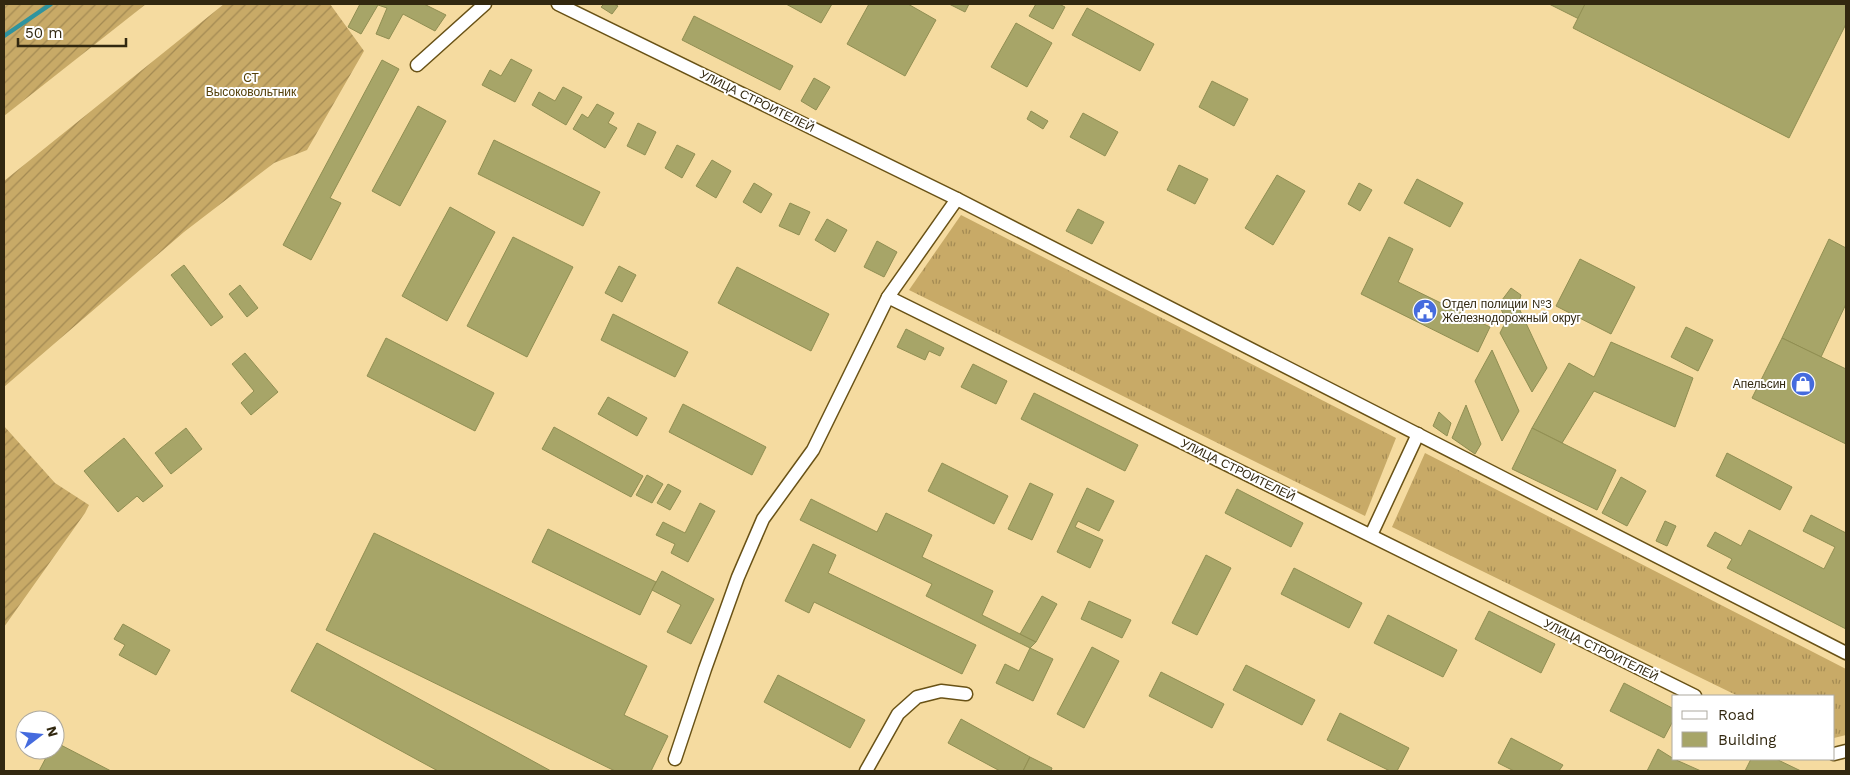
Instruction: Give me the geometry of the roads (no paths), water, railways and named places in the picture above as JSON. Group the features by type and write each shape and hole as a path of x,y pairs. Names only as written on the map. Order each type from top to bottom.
{"street":[{"path":"417,65 485,4"},
{"name":"УЛИЦА СТРОИТЕЛЕЙ","path":"558,4 957,198 1418,434"},
{"path":"675,759 738,577 763,519 814,450 888,297 957,198"},
{"name":"УЛИЦА СТРОИТЕЛЕЙ","path":"888,297 1693,695"},
{"path":"1371,535 1418,434 1846,653"},
{"path":"866,771 898,714 917,697 941,692 966,694"}],"waterway":[{"path":"4,36 51,4"}],"place":[{"name":"Отдел полиции №3 Железнодорожный округ","path":"1425,311"},
{"name":"Апельсин","path":"1803,384"}],"park label":[{"name":"СТ Высоковольтник","path":"251,85"}]}
